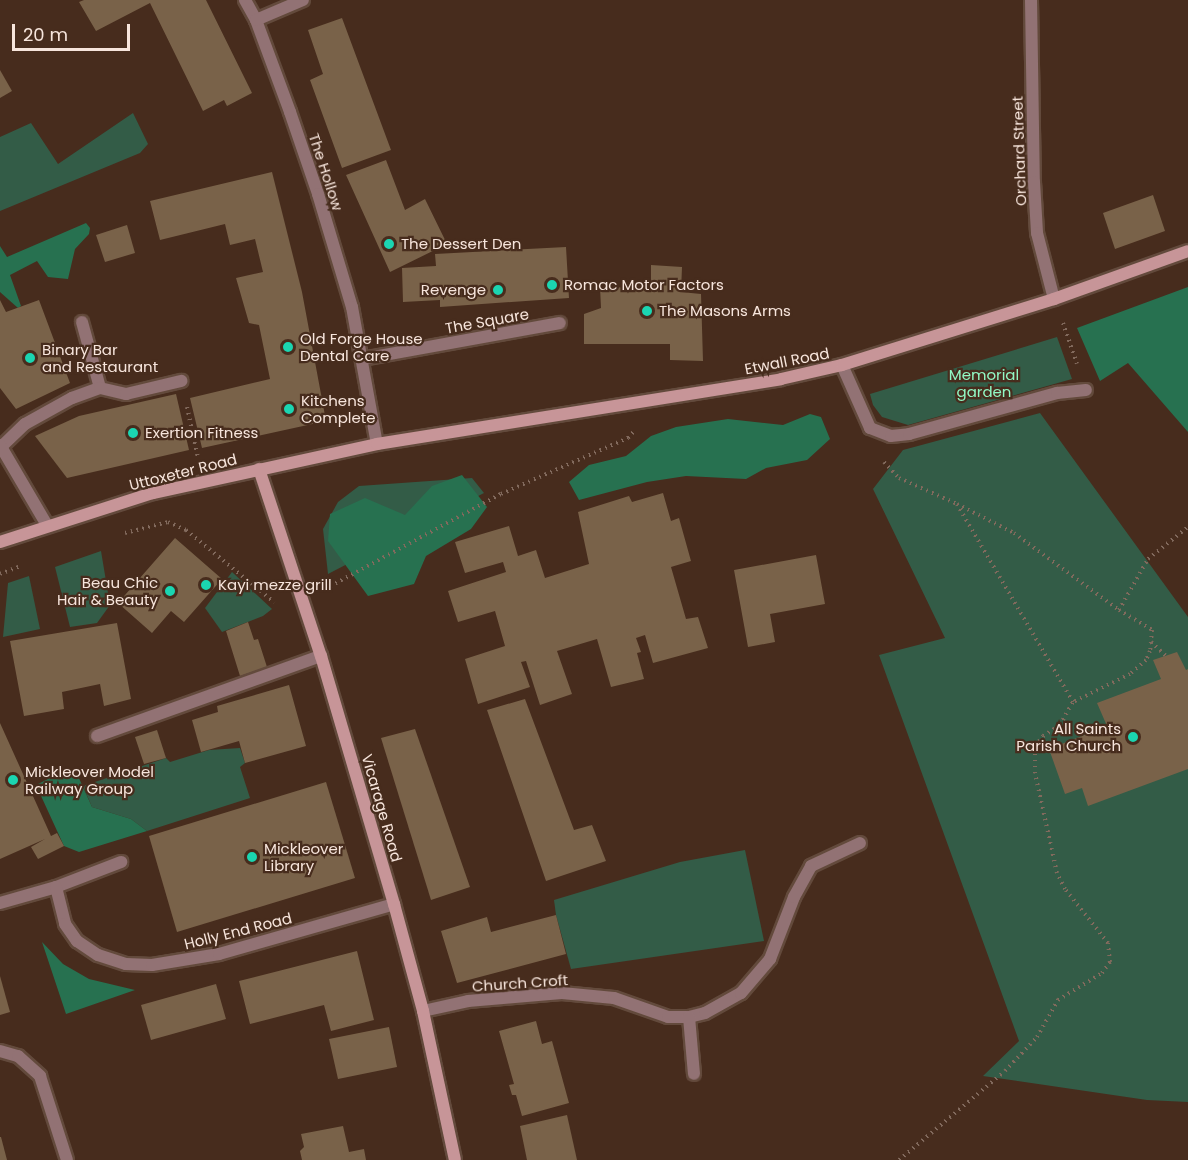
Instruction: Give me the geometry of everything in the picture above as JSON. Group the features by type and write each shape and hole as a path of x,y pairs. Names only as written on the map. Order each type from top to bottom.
{"street":[{"name":"The Hollow","path":"245,0 256,20 318,194 352,307 362,359"},
{"path":"256,20 281,4 303,0"},
{"name":"Orchard Street","path":"1031,0 1033,172 1037,232 1054,299"},
{"name":"Etwall Road","path":"377,444 782,379 842,365 1054,299 1188,251"},
{"path":"82,322 100,388"},
{"name":"The Square","path":"362,359 560,323"},
{"path":"362,359 377,444"},
{"path":"842,365 870,428 891,436 909,434 1057,393 1086,390"},
{"path":"47,525 1,446 26,424 72,398 100,388 126,394 181,381"},
{"name":"Uttoxeter Road","path":"0,542 47,525 153,493 377,444"},
{"name":"Vicarage Road","path":"259,469 321,656 394,904 423,1011 455,1160"},
{"path":"97,736 321,656"},
{"name":"Church Croft","path":"423,1011 468,1001 562,993 614,998 668,1017 688,1017 705,1013 741,993 770,959 794,897 812,866 860,843"},
{"path":"0,903 56,887 121,862"},
{"name":"Holly End Road","path":"56,887 65,924 77,941 98,955 126,964 152,965 219,954 394,904"},
{"path":"688,1017 694,1074"},
{"path":"0,1051 18,1056 40,1076 67,1160"}],"path":[{"path":"1054,299 1086,390"},
{"path":"181,381 197,451 200,483"},
{"path":"123,533 168,522 186,530 279,606 303,601 501,494 628,438 663,398"},
{"path":"870,428 883,461 899,478 1014,533 1119,610 1152,630 1150,651 1138,668 1073,702 1060,725 1043,736 1035,746 1035,772 1057,873 1065,889 1108,943 1110,962 1102,973 1058,1000 1037,1036 1005,1071 899,1160"},
{"path":"957,504 1073,702"},
{"path":"1119,610 1148,560 1188,527"},
{"path":"0,574 29,563"},
{"path":"1151,642 1166,656"}],"green space":[{"path":"133,113 148,144 140,153 0,211 0,137 31,123 58,164"},
{"path":"86,223 90,228 89,234 75,249 68,279 48,277 37,261 10,275 21,306 18,308 0,292 0,246 7,257"},
{"path":"1188,287 1188,432 1128,363 1100,381 1077,328"},
{"name":"Memorial garden","path":"1057,337 1072,379 908,425 882,417 873,405 870,394"},
{"name":"All Saints Parish Church","path":"1040,413 1188,617 1188,1102 1147,1100 983,1076 1019,1041 879,655 945,638 873,489 903,450"},
{"path":"810,414 821,417 830,439 807,460 766,468 746,479 686,476 647,482 579,500 569,482 589,465 626,456 651,436 676,427 728,419 783,425"},
{"path":"462,475 487,507 471,529 426,556 414,584 368,596 328,541 330,514 365,498 405,515 432,486"},
{"path":"472,478 484,493 328,574 323,529 338,502 359,486"},
{"path":"101,551 110,605 97,623 70,627 55,567"},
{"path":"232,572 272,609 263,616 222,632 205,608"},
{"path":"29,576 40,629 3,637 8,583"},
{"path":"240,748 245,763 240,767 250,798 147,831 131,819 92,807 83,786 166,758 170,762 209,750"},
{"path":"60,773 78,776 92,807 131,819 147,831 79,852 64,846 36,785"},
{"path":"745,850 764,941 571,969 554,900 680,862"},
{"path":"42,942 63,964 89,979 135,990 66,1014"}],"building":[{"path":"84,0 206,0 252,93 227,106 224,100 203,111 150,3 96,31 79,2"},
{"path":"342,18 391,150 342,168 310,80 323,74 308,30"},
{"path":"0,70 12,91 0,98"},
{"path":"386,160 405,210 425,199 447,244 390,272 346,175"},
{"path":"272,172 302,292 326,421 202,448 190,398 270,379 259,325 249,323 236,278 263,272 255,239 230,245 225,224 160,240 150,201"},
{"path":"1153,195 1165,231 1115,249 1103,213"},
{"path":"127,225 135,253 105,262 96,235"},
{"path":"566,247 569,298 440,307 440,300 403,302 402,268 436,266 435,254"},
{"name":"The Masons Arms","path":"651,265 682,267 681,292 701,294 703,361 670,360 670,344 584,344 584,314 601,308 600,287 651,288"},
{"name":"Binary Bar and Restaurant","path":"0,300 6,312 39,300 70,383 16,409 0,388"},
{"name":"Exertion Fitness","path":"176,394 189,450 67,478 35,436 79,416"},
{"path":"663,493 671,521 679,518 691,561 671,567 686,619 698,617 708,648 653,663 645,635 636,638 641,652 637,653 644,679 611,687 597,639 557,651 572,694 540,705 526,661 521,662 530,687 478,704 465,659 505,646 495,611 458,622 448,591 506,572 503,562 465,573 455,542 509,526 518,556 536,550 545,578 589,564 578,512 629,496 632,502"},
{"name":"Beau Chic Hair & Beauty","path":"175,538 222,579 184,622 171,611 152,633 118,603"},
{"path":"816,555 825,604 770,614 775,642 748,647 734,570"},
{"path":"248,622 254,640 258,639 267,667 240,676 226,631"},
{"path":"117,623 131,699 104,706 100,684 62,692 64,709 24,716 10,641"},
{"name":"All Saints Parish Church","path":"1177,652 1186,670 1188,669 1188,769 1088,806 1082,788 1065,794 1049,749 1107,726 1097,703 1161,679 1153,660"},
{"path":"289,685 306,746 245,763 239,741 201,752 192,720 218,712 217,706"},
{"path":"525,699 574,830 592,825 606,861 546,881 487,710"},
{"name":"Mickleover Model Railway Group","path":"0,723 51,836 57,833 64,846 38,859 31,847 45,839 0,859"},
{"path":"415,729 470,887 431,900 381,738"},
{"path":"157,730 166,758 144,764 135,737"},
{"name":"Mickleover Library","path":"326,782 355,878 177,932 149,836"},
{"path":"556,915 566,954 457,983 441,931 487,917 491,932"},
{"path":"357,951 374,1020 331,1031 324,1005 250,1024 239,981"},
{"path":"0,976 10,1012 0,1015"},
{"path":"216,984 226,1019 151,1040 141,1005"},
{"path":"536,1021 542,1044 552,1041 569,1103 522,1116 516,1095 512,1095 509,1085 514,1084 499,1031"},
{"path":"389,1027 397,1067 338,1079 329,1039"},
{"path":"567,1115 577,1160 527,1160 520,1126"},
{"path":"343,1126 349,1152 364,1149 366,1160 302,1160 300,1151 304,1147 301,1134"},
{"path":"1,1137 7,1160 0,1160"}],"place":[{"name":"The Dessert Den","path":"389,244"},
{"name":"Romac Motor Factors","path":"552,285"},
{"name":"Revenge","path":"498,290"},
{"name":"The Masons Arms","path":"647,311"},
{"name":"Old Forge House Dental Care","path":"288,347"},
{"name":"Binary Bar and Restaurant","path":"30,358"},
{"name":"Kitchens Complete","path":"289,409"},
{"name":"Exertion Fitness","path":"133,433"},
{"name":"Kayi mezze grill","path":"206,585"},
{"name":"Beau Chic Hair & Beauty","path":"170,591"},
{"name":"All Saints Parish Church","path":"1133,737"},
{"name":"Mickleover Model Railway Group","path":"13,780"},
{"name":"Mickleover Library","path":"252,857"}]}
